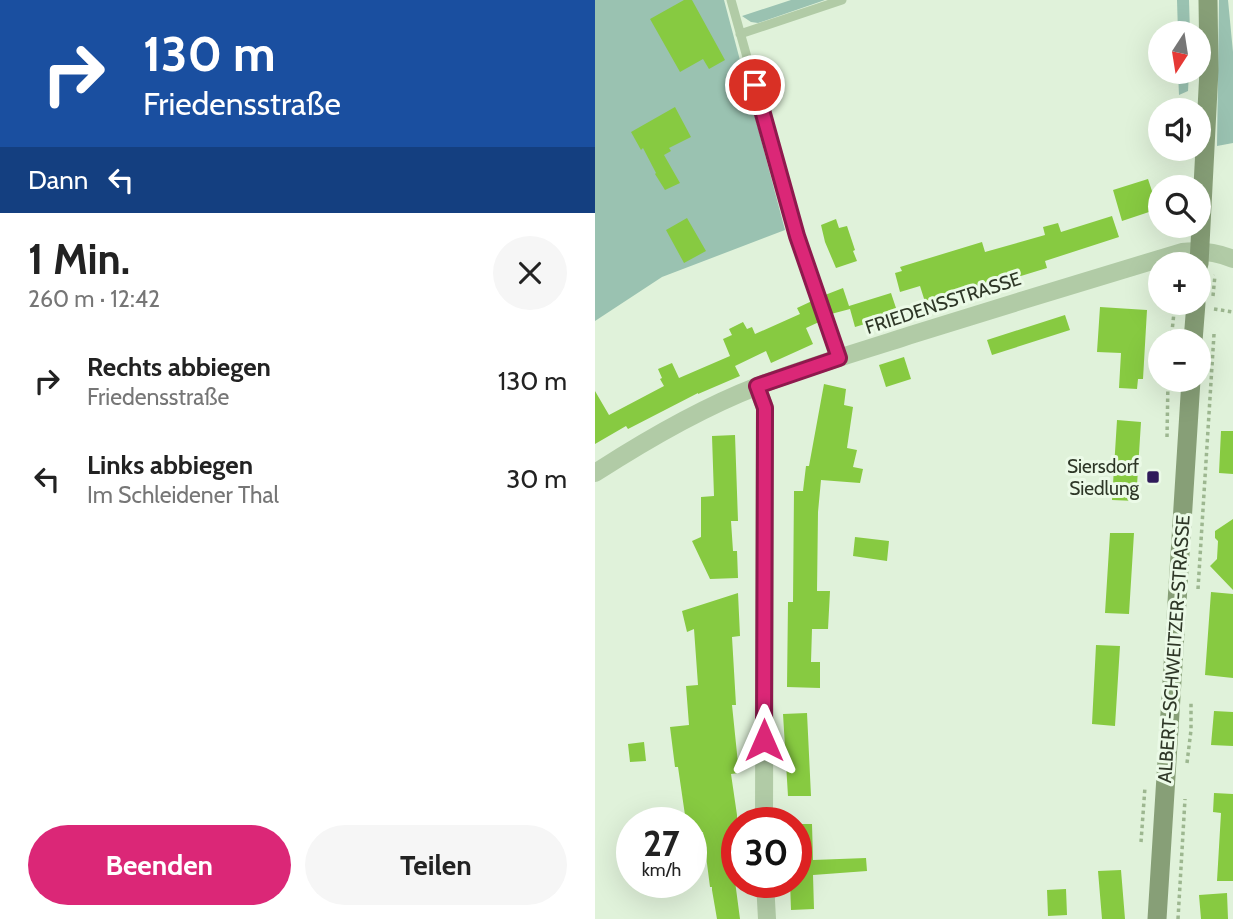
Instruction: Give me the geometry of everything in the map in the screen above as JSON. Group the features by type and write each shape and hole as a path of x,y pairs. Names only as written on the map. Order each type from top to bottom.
{"main road":[{"path":"1199,252 1209,70 1208,0"},
{"name":"ALBERT-SCHWEITZER-STRASSE","path":"1157,919 1190,392"}],"street":[{"path":"1211,255 1222,254 1233,258"},
{"name":"FRIEDENSSTRASSE","path":"595,473 692,416 757,386 1019,300 1148,262"},
{"path":"757,386 765,408 764,807"},
{"path":"766,898 767,919"}],"lane":[{"path":"731,0 797,236 839,358"},
{"path":"740,34 842,0"}],"path":[{"path":"1211,307 1233,312"}],"green space":[{"path":"595,0 724,0 785,230 662,277 595,321"},
{"path":"791,0 825,0 758,23 742,16"},
{"path":"1177,0 1189,0 1190,21 1178,21"},
{"path":"1219,0 1228,0 1233,52 1233,143 1217,146"},
{"path":"1179,84 1188,84 1188,91 1179,95"}],"building":[{"path":"684,0 692,0 725,60 709,69 703,59 680,72 650,19"},
{"path":"675,107 691,137 669,148 671,151 664,155 680,183 665,190 643,148 641,150 631,132"},
{"path":"1148,179 1148,212 1122,221 1113,190"},
{"path":"1112,216 1119,237 1045,261 1047,268 926,305 920,286 900,292 895,273 902,271 900,267 982,242 985,252 1045,235 1043,227 1058,223 1061,232"},
{"path":"687,218 706,251 684,263 666,230"},
{"path":"836,219 839,228 847,226 857,261 836,268 821,225"},
{"path":"843,288 849,306 891,293 898,314 855,327 850,309 831,314 825,295"},
{"path":"812,301 819,322 806,328 813,344 771,363 766,351 735,366 740,376 698,393 628,429 626,426 595,444 595,391 609,415 664,386 658,369 672,363 679,378 730,356 723,339 732,335 729,329 743,322 747,329 752,327 755,334 800,314 797,308"},
{"path":"1100,307 1147,310 1143,379 1138,379 1137,389 1119,388 1121,353 1097,352"},
{"path":"1065,315 1070,330 992,355 987,340"},
{"path":"904,357 911,379 886,387 879,365"},
{"path":"824,384 846,389 844,405 853,407 847,448 857,450 853,467 863,469 860,483 821,480 817,591 830,591 828,629 812,629 811,662 820,662 820,688 787,687 788,602 793,602 794,491 803,491"},
{"path":"1117,420 1141,422 1136,501 1112,500"},
{"path":"1221,431 1233,431 1233,474 1219,473"},
{"path":"735,435 738,521 731,521 733,551 737,551 738,578 710,579 692,541 701,537 701,497 714,496 712,436"},
{"path":"1233,519 1233,590 1210,566 1217,559 1218,541 1215,531"},
{"path":"1110,533 1134,533 1129,614 1105,613"},
{"path":"855,537 889,541 887,561 853,556"},
{"path":"1211,592 1233,594 1233,678 1205,675"},
{"path":"738,593 740,636 732,637 736,705 732,705 739,773 731,774 736,807 721,807 721,898 737,898 740,919 717,919 707,863 707,807 684,807 678,767 675,767 670,727 689,725 686,686 698,685 694,629 687,632 682,611"},
{"path":"1096,645 1120,646 1115,726 1092,724"},
{"path":"1214,711 1233,712 1233,746 1211,745"},
{"path":"807,713 811,796 788,796 783,714"},
{"path":"644,742 646,761 630,762 628,744"},
{"path":"1214,793 1233,794 1233,881 1217,881 1221,813 1213,812"},
{"path":"812,824 813,860 866,858 867,871 813,875 814,909 791,910 791,898 812,898"},
{"path":"1121,870 1125,919 1102,919 1098,871"},
{"path":"1066,889 1067,915 1048,916 1047,890"},
{"path":"1227,893 1228,919 1201,919 1199,895"}],"place":[{"name":"Siersdorf Siedlung","path":"1153,477"}],"route":[{"path":"755,85 797,236 839,358 757,386 765,408 764,740"}]}
